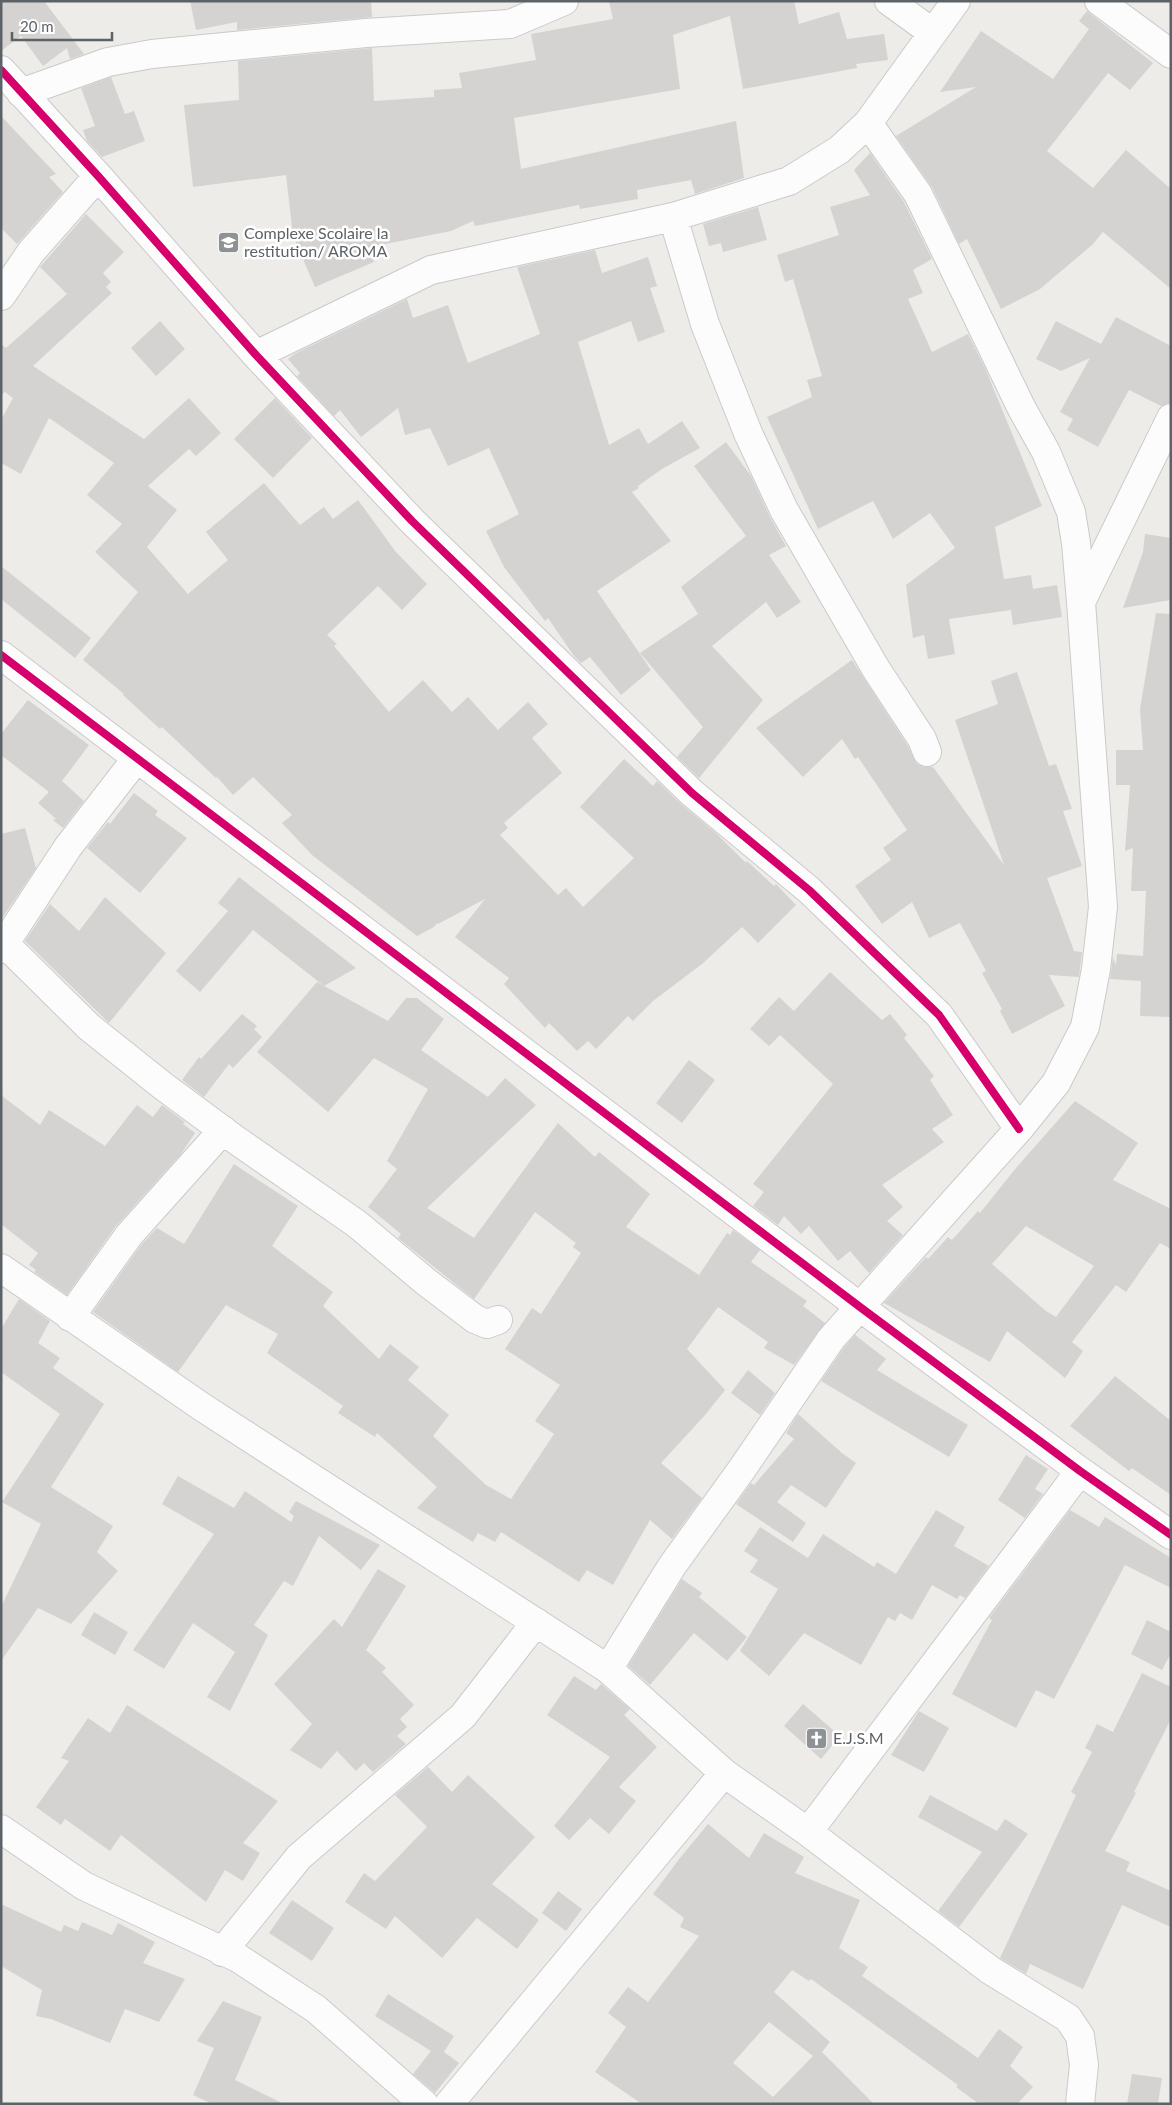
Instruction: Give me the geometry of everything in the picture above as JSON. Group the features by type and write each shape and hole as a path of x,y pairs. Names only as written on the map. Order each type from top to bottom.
{"street":[{"path":"21,93 108,62 152,54 366,32 510,24 564,1"},
{"path":"889,1 933,33"},
{"path":"256,355 432,270 673,217 789,181 839,150 868,123 956,1"},
{"path":"1099,1 1171,54"},
{"path":"1,70 98,176 256,355 426,534 692,793 809,890 939,1015 1018,1129"},
{"path":"608,1669 672,1566 742,1469 831,1339 1018,1129 1056,1083 1085,1027 1096,969 1103,907 1081,602 1076,543 1071,512 1046,452 1021,407 918,194 868,123"},
{"path":"1,296 31,252 98,176"},
{"path":"673,217 705,324 748,433 780,502 876,669 922,739 928,752"},
{"path":"1081,602 1171,418"},
{"path":"1,655 860,1307 1080,1471 1171,1536"},
{"path":"136,758 68,848 3,946 89,1027 163,1086 357,1224 425,1281 476,1319 487,1324 498,1320"},
{"path":"70,1317 129,1235 223,1130"},
{"path":"1,1268 210,1413 608,1669 724,1773 808,1832 990,1970 1068,2018 1080,2036 1084,2065 1080,2104"},
{"path":"808,1832 1080,1471"},
{"path":"222,1952 299,1856 463,1716 536,1622"},
{"path":"450,2104 724,1773"},
{"path":"1,1829 84,1886 238,1958 316,2009 424,2104"}],"building":[{"path":"1,1 44,1 84,54 70,59 67,48 43,66 21,36 1,51"},
{"path":"190,1 371,1 372,17 237,30 237,22 196,30"},
{"path":"609,1 794,1 799,24 839,12 847,39 884,34 888,60 856,64 857,68 743,89 730,16 673,35 680,89 514,118 521,169 736,121 744,178 695,194 691,180 637,190 638,199 580,209 579,205 475,226 473,221 451,231 370,247 374,262 315,287 293,236 286,175 193,187 184,105 239,100 238,61 372,48 374,101 434,97 434,90 462,88 459,73 536,60 531,34 613,19"},
{"path":"1087,11 1153,63 1130,90 1108,73 1047,151 1093,188 1126,150 1171,189 1171,289 1103,232 1092,245 1040,289 1001,309 967,239 959,244 932,187 896,136 976,87 940,92 981,31 1053,79 1089,29 1079,21"},
{"path":"111,77 125,114 134,111 145,141 102,157 87,141 83,130 95,126 81,88"},
{"path":"1,116 56,174 49,177 63,192 17,244 1,228"},
{"path":"870,153 904,202 932,259 913,270 923,293 908,299 932,352 968,334 985,368 1042,506 995,527 1004,579 1031,575 1033,589 1057,585 1062,617 1013,625 1011,610 949,619 955,654 928,659 924,635 913,638 906,585 955,548 930,513 893,539 873,501 818,529 767,417 812,397 807,380 822,376 793,279 785,282 777,255 839,235 830,207 870,195 854,170"},
{"path":"758,207 767,240 723,252 721,243 709,246 703,224"},
{"path":"86,214 124,252 103,273 111,282 106,287 112,293 33,366 144,439 189,398 221,433 196,456 189,449 148,486 177,510 147,547 188,594 228,560 206,532 264,483 300,525 324,507 333,519 358,500 396,552 427,584 402,610 378,586 327,635 337,644 334,646 389,712 423,680 452,712 468,697 498,730 528,702 548,724 532,738 562,773 504,823 508,828 500,835 558,895 566,888 583,907 634,858 580,807 624,759 653,786 657,781 717,834 746,863 747,861 774,886 776,884 796,905 758,943 742,927 702,964 653,1001 633,1021 628,1016 596,1049 588,1041 577,1051 549,1023 545,1028 504,984 509,978 455,937 485,899 437,923 434,927 417,936 312,855 282,823 292,815 253,777 233,795 217,777 162,727 160,729 124,694 83,660 138,592 95,552 122,524 87,495 114,463 49,418 21,474 1,463 1,420 13,398 5,392 1,396 1,344 6,348 67,294 40,267"},
{"path":"595,250 602,273 648,257 657,286 650,288 665,332 638,342 631,321 578,342 609,445 639,428 648,444 682,421 700,448 662,469 632,492 671,541 597,591 651,670 621,695 590,657 581,663 574,656 548,618 545,621 504,567 486,531 519,514 489,448 448,466 430,428 405,435 398,408 361,437 340,410 334,416 297,376 300,373 288,359 296,353 407,299 413,318 448,305 468,363 540,334 517,267"},
{"path":"1116,317 1171,346 1171,403 1161,406 1129,390 1098,447 1067,430 1073,419 1060,412 1090,358 1061,371 1036,359 1056,321 1101,344"},
{"path":"160,321 185,349 156,376 131,348"},
{"path":"275,398 312,438 273,478 234,439"},
{"path":"726,442 751,476 786,546 769,555 801,602 777,618 766,602 712,646 763,700 699,778 677,757 703,727 640,653 698,614 681,587 746,536 694,466"},
{"path":"1145,534 1171,538 1171,600 1123,608 1143,552"},
{"path":"1,566 91,638 75,658 1,599"},
{"path":"1156,613 1171,614 1170,1017 1140,1016 1141,981 1110,979 1113,957 1116,966 1117,954 1143,956 1146,891 1131,891 1133,848 1125,851 1130,785 1116,785 1116,750 1143,750 1140,709"},
{"path":"852,660 908,746 917,764 924,767 933,767 1004,865 955,720 998,704 991,681 1017,672 1049,766 1056,764 1072,809 1063,811 1082,866 1047,878 1074,951 1082,952 1079,977 1049,975 1065,1006 1012,1034 1000,1011 1002,1009 982,973 986,971 960,923 929,938 912,902 882,924 855,886 891,860 883,848 907,830 858,757 855,759 842,739 803,777 756,728"},
{"path":"28,700 89,745 62,781 84,801 63,828 38,803 49,792 1,755 1,734"},
{"path":"134,793 158,811 155,815 187,838 140,893 87,848 108,822 110,824"},
{"path":"25,828 36,868 1,920 1,834"},
{"path":"239,877 356,968 324,986 253,930 200,992 176,971 228,911 218,903"},
{"path":"105,897 166,953 109,1023 25,941 50,904 79,931"},
{"path":"830,972 882,1020 890,1014 907,1035 904,1038 934,1076 930,1080 953,1115 932,1129 944,1142 882,1185 903,1207 887,1221 903,1235 869,1273 850,1251 838,1261 809,1226 801,1234 784,1216 778,1225 753,1206 764,1192 753,1184 833,1084 780,1035 769,1046 750,1029 779,997 794,1011"},
{"path":"317,982 388,1021 406,998 417,998 444,1019 421,1050 488,1097 505,1078 536,1105 427,1208 474,1238 558,1123 595,1157 599,1152 650,1194 626,1227 699,1275 727,1233 730,1235 733,1230 760,1250 751,1262 807,1301 803,1306 825,1323 794,1365 764,1348 768,1342 718,1307 687,1349 725,1390 706,1414 661,1463 702,1498 672,1539 650,1520 613,1585 587,1570 579,1582 501,1532 495,1542 478,1533 473,1542 417,1508 437,1487 377,1433 375,1437 338,1413 343,1406 267,1353 278,1334 226,1305 178,1372 93,1312 141,1245 157,1228 184,1244 234,1164 298,1206 272,1246 333,1292 323,1306 379,1359 390,1344 419,1367 408,1380 449,1415 433,1436 486,1485 511,1499 554,1434 535,1421 560,1385 505,1349 532,1308 541,1314 581,1253 573,1247 576,1243 535,1212 474,1299 398,1238 401,1234 368,1207 397,1169 387,1161 428,1089 374,1058 328,1112 257,1052"},
{"path":"242,1014 257,1026 254,1029 262,1037 233,1068 229,1064 204,1097 182,1080 199,1057 201,1059"},
{"path":"689,1060 715,1080 682,1123 656,1103"},
{"path":"1,1095 40,1125 49,1110 105,1146 137,1105 153,1117 162,1105 185,1122 183,1124 195,1133 181,1154 116,1226 67,1295 34,1272 36,1270 29,1265 38,1253 1,1224"},
{"path":"1075,1101 1138,1143 1113,1180 1171,1209 1171,1249 1160,1243 1126,1292 1116,1285 1072,1342 1083,1351 1065,1378 1007,1331 990,1362 884,1303 926,1257 928,1259 948,1237 952,1240 978,1211 980,1213 1016,1168","holes":["1026,1226 1094,1266 1056,1317 1046,1311 992,1264"]},
{"path":"19,1299 50,1321 38,1343 60,1358 53,1368 104,1404 51,1487 113,1526 97,1552 118,1571 71,1624 38,1608 1,1661 1,1607 41,1524 2,1502 60,1414 1,1372 1,1329"},
{"path":"855,1335 886,1359 877,1370 968,1425 949,1457 821,1381"},
{"path":"748,1370 775,1393 760,1415 731,1393"},
{"path":"1115,1376 1171,1421 1171,1495 1132,1468 1129,1471 1070,1426"},
{"path":"798,1414 856,1463 826,1508 791,1485 777,1502 806,1523 793,1542 736,1504 751,1483 754,1485 794,1439 786,1433"},
{"path":"1026,1455 1048,1469 1035,1489 1043,1494 1025,1518 998,1500"},
{"path":"178,1476 234,1508 245,1491 291,1522 294,1516 289,1512 296,1501 380,1545 361,1570 319,1536 293,1586 284,1581 254,1625 268,1635 230,1711 207,1697 235,1652 193,1623 164,1669 133,1650 214,1534 162,1504"},
{"path":"936,1510 965,1527 954,1546 989,1566 965,1598 960,1595 957,1599 932,1585 912,1620 900,1613 895,1621 888,1617 861,1665 804,1633 769,1676 740,1651 778,1589 750,1572 758,1560 744,1551 760,1527 808,1558 823,1534 874,1567 877,1562 896,1574"},
{"path":"1070,1510 1099,1527 1105,1517 1171,1558 1171,1588 1125,1565 1054,1699 1036,1690 1016,1728 952,1694 992,1620 989,1618"},
{"path":"378,1569 406,1586 366,1650 386,1668 382,1672 414,1705 400,1719 407,1727 397,1736 406,1744 373,1772 364,1763 356,1771 337,1751 321,1769 290,1750 312,1724 274,1684 334,1619 342,1627"},
{"path":"682,1579 702,1593 699,1597 747,1637 727,1661 694,1633 650,1685 628,1666"},
{"path":"94,1612 128,1632 115,1655 81,1635"},
{"path":"1147,1620 1171,1632 1171,1653 1162,1670 1131,1654"},
{"path":"1142,1673 1171,1687 1171,1719 1134,1792 1136,1793 1105,1851 1130,1862 1126,1871 1171,1891 1171,1927 1122,1905 1083,1989 1030,1964 1026,1974 1000,1958 1076,1795 1071,1792 1092,1752 1085,1748 1097,1724 1113,1732"},
{"path":"574,1676 596,1690 601,1684 630,1709 624,1715 657,1747 619,1787 636,1801 609,1834 590,1818 569,1840 554,1826 610,1757 547,1715"},
{"path":"803,1704 840,1736 821,1759 784,1726"},
{"path":"127,1705 278,1801 243,1843 260,1853 243,1881 225,1870 206,1902 121,1835 110,1851 65,1819 61,1825 36,1807 69,1761 61,1758 88,1718 110,1733"},
{"path":"919,1711 949,1728 924,1772 891,1755"},
{"path":"428,1767 452,1792 468,1775 535,1837 492,1884 539,1920 517,1949 477,1918 442,1958 395,1916 386,1929 345,1902 364,1873 375,1881 427,1827 395,1795"},
{"path":"930,1795 997,1831 1005,1819 1028,1834 959,1927 938,1911 982,1852 918,1817"},
{"path":"708,1824 749,1858 764,1833 804,1857 795,1873 860,1900 839,1948 868,1967 862,1976 978,2058 999,2029 1023,2047 1010,2066 1033,2087 1017,2104 979,2104 956,2087 958,2085 811,1979 809,1981 792,1970 774,1992 830,2042 822,2052 874,2104 642,2104 595,2072 626,2027 608,2013 628,1987 648,2002 699,1936 680,1927 684,1918 653,1894","holes":["769,2022 813,2056 773,2097 733,2063"]},
{"path":"558,1891 582,1909 566,1931 542,1913"},
{"path":"292,1900 334,1928 312,1961 269,1933"},
{"path":"1,1904 61,1932 64,1925 78,1931 82,1922 112,1935 118,1923 155,1942 143,1963 185,1979 159,2022 125,2009 110,2043 51,2019 36,2016 42,1990 1,1966"},
{"path":"388,1994 454,2036 444,2052 459,2063 435,2093 413,2074 431,2051 375,2016"},
{"path":"223,2001 262,2017 235,2080 284,2104 212,2104 193,2095 214,2048 197,2041"},
{"path":"1132,2074 1162,2078 1158,2104 1127,2104"}],"cycle path":[{"path":"1,70 98,176 256,355 412,521 692,793 809,890 939,1015 1019,1129"},
{"path":"1,655 860,1307 1080,1471 1171,1535"}],"place":[{"name":"Complexe Scolaire la restitution/ AROMA","path":"228,242"},
{"name":"E.J.S.M","path":"817,1738"}]}
